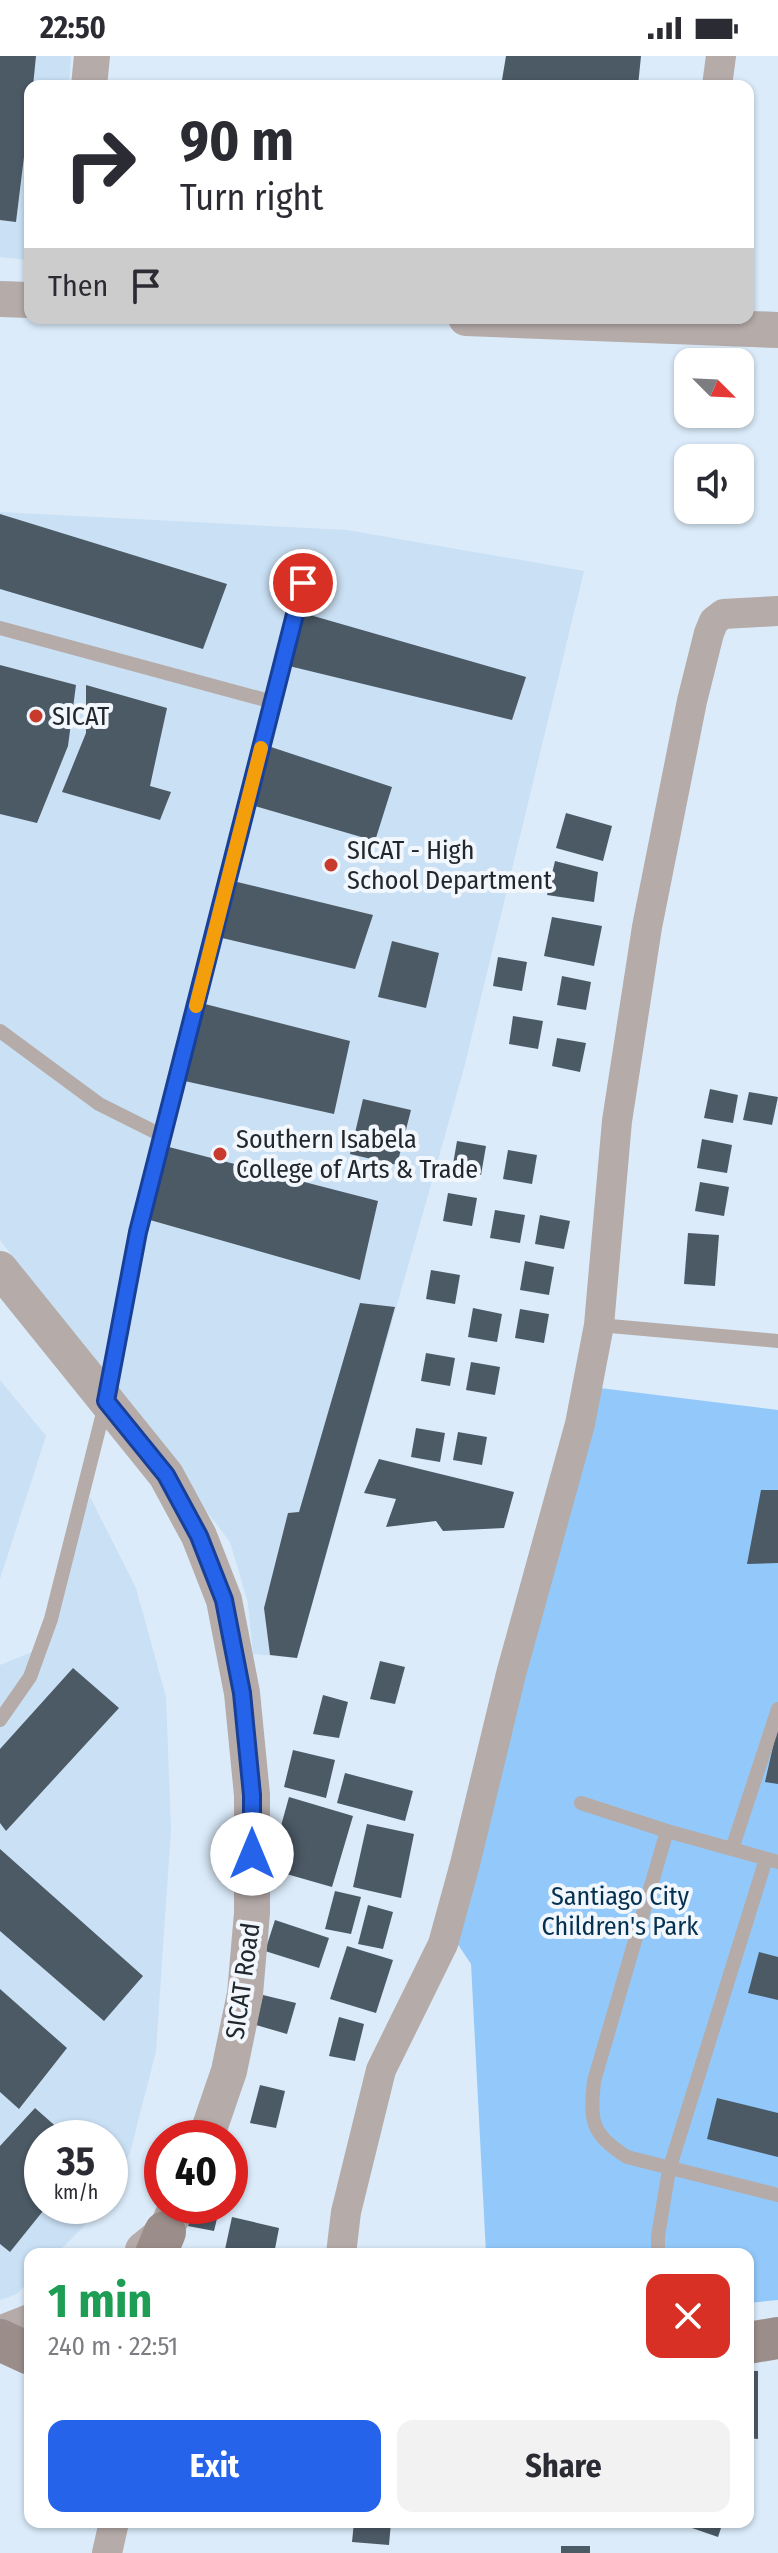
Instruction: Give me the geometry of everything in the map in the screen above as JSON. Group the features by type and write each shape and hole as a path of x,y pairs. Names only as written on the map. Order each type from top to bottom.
{"main road":[{"path":"754,2342 778,2338"},
{"path":"0,2340 24,2351"}],"street":[{"path":"90,80 92,56"},
{"path":"718,80 721,56"},
{"path":"0,299 24,300"},
{"path":"708,324 778,330"},
{"path":"342,2248 346,2212 381,2070 443,1944 511,1674 580,1424 599,1325 619,1106 647,927 695,687 709,633 714,621 723,614 778,611"},
{"name":"SICAT Road","path":"0,1269 166,1475 199,1536 224,1600 242,1693 252,1795 252,1913 245,1994 233,2056 212,2120"},
{"path":"0,2334 24,2324"},
{"path":"107,2553 113,2528"}],"lane":[{"path":"0,1720 30,1677 51,1619 106,1401 138,1232 303,583"},
{"path":"0,628 273,702"},
{"path":"0,1031 99,1104 163,1136"},
{"path":"599,1325 778,1341"},
{"path":"732,1849 778,1709"},
{"path":"581,1803 772,1860 669,2170 658,2248"},
{"path":"667,1831 594,2081 592,2110 596,2131 606,2144 627,2157 778,2195"}],"shaded area":[{"path":"0,56 71,56 69,80 24,80 24,259 0,257"},
{"name":"Southern Isabela College of Arts & Trade","path":"0,512 347,530 584,571 464,1068 297,1658 253,1654 248,1603 230,1542 0,1240"},
{"path":"0,1380 46,1436 0,1579"},
{"path":"90,1497 136,1588 166,1697 171,1829 156,2051 128,2156 128,2120 24,2120 24,2224 86,2224 62,2248 24,2248 24,2286 17,2294 0,2300 0,1665 37,1650"}],"green space":[{"name":"Santiago City Children's Park","path":"592,1387 778,1410 778,2300 754,2302 754,2248 486,2248 471,1964 453,1937"}],"building":[{"path":"0,56 36,56 34,80 24,80 24,157 16,222 0,220"},
{"path":"506,56 641,56 639,80 502,80"},
{"path":"0,514 227,584 203,649 0,589"},
{"path":"303,613 526,677 512,720 289,666"},
{"name":"SICAT","path":"0,665 76,685 68,746 37,823 0,814"},
{"path":"86,685 167,708 150,786 171,792 160,820 62,792 86,733"},
{"path":"268,746 392,787 375,841 251,805"},
{"path":"566,813 612,826 603,861 556,848"},
{"path":"555,861 598,872 594,902 547,895"},
{"path":"233,881 373,915 355,969 218,937"},
{"path":"552,917 602,926 594,966 544,956"},
{"path":"392,941 439,953 426,1008 378,997"},
{"path":"498,957 527,962 522,991 493,986"},
{"path":"562,976 591,982 586,1010 557,1005"},
{"path":"201,1003 350,1041 334,1114 180,1080"},
{"path":"513,1016 543,1021 538,1049 509,1044"},
{"path":"557,1038 586,1043 580,1072 552,1066"},
{"path":"710,1089 738,1095 733,1123 704,1118"},
{"path":"749,1092 778,1097 772,1125 743,1120"},
{"path":"363,1099 411,1110 397,1165 350,1154"},
{"path":"702,1139 732,1145 727,1173 697,1168"},
{"path":"457,1141 486,1146 481,1175 452,1170"},
{"path":"165,1146 378,1201 360,1280 143,1218"},
{"path":"508,1150 537,1155 532,1184 503,1179"},
{"path":"700,1182 729,1187 724,1216 695,1211"},
{"path":"448,1193 477,1198 472,1226 443,1221"},
{"path":"495,1210 525,1215 520,1243 490,1238"},
{"path":"540,1215 570,1221 564,1249 535,1244"},
{"path":"688,1233 719,1235 715,1286 684,1284"},
{"path":"525,1261 554,1267 549,1295 520,1290"},
{"path":"431,1270 460,1275 455,1304 426,1299"},
{"path":"360,1303 395,1307 297,1658 270,1655 264,1608 288,1513 299,1512"},
{"path":"473,1308 502,1314 497,1342 468,1337"},
{"path":"520,1309 549,1314 544,1343 515,1338"},
{"path":"426,1353 455,1358 450,1386 421,1381"},
{"path":"471,1362 500,1367 495,1395 466,1390"},
{"path":"416,1428 445,1433 440,1462 411,1457"},
{"path":"458,1432 487,1437 482,1465 453,1460"},
{"path":"379,1459 514,1492 504,1528 443,1531 436,1521 386,1527 396,1499 364,1493"},
{"path":"761,1490 778,1490 778,1563 747,1564"},
{"path":"380,1661 405,1667 395,1704 370,1699"},
{"path":"73,1668 119,1708 6,1831 0,1823 0,1749"},
{"path":"323,1695 348,1702 339,1738 313,1734"},
{"path":"778,1729 778,1784 765,1782"},
{"path":"293,1750 335,1760 326,1798 284,1787"},
{"path":"345,1773 413,1791 405,1821 337,1803"},
{"path":"289,1797 353,1816 332,1887 269,1869"},
{"path":"367,1824 414,1834 401,1898 353,1887"},
{"path":"0,1849 143,1976 104,2021 0,1931"},
{"path":"335,1891 361,1897 351,1934 325,1929"},
{"path":"368,1905 393,1912 383,1949 358,1944"},
{"path":"275,1920 329,1938 319,1968 265,1951"},
{"path":"347,1946 393,1960 376,2013 330,1999"},
{"path":"759,1952 778,1957 778,2000 748,1993"},
{"path":"0,1989 67,2048 19,2109 0,2092"},
{"path":"263,1995 296,2003 287,2034 256,2025"},
{"path":"339,2017 364,2024 355,2061 329,2056"},
{"path":"260,2085 285,2091 276,2128 250,2123"},
{"path":"717,2098 778,2113 778,2157 707,2139"},
{"path":"35,2108 49,2120 24,2120 24,2224 33,2224 10,2252 0,2244 0,2146"},
{"path":"248,2221 279,2228 275,2248 225,2248 230,2224 248,2224"},
{"path":"188,2224 216,2224 214,2231"},
{"path":"754,2371 758,2371 758,2439 754,2439"},
{"path":"353,2528 390,2528 389,2545 352,2542"},
{"path":"692,2528 721,2528 718,2537"},
{"path":"561,2546 590,2546 590,2553 561,2553"}],"slow traffic":[{"path":"196,1006 261,748"}],"place":[{"name":"SICAT","path":"36,716"},
{"name":"SICAT - High School Department","path":"331,865"},
{"name":"Southern Isabela College of Arts & Trade","path":"220,1154"}],"route":[{"path":"252,1854 252,1795 242,1693 224,1600 199,1536 166,1475 106,1401 138,1232 303,583"}]}
